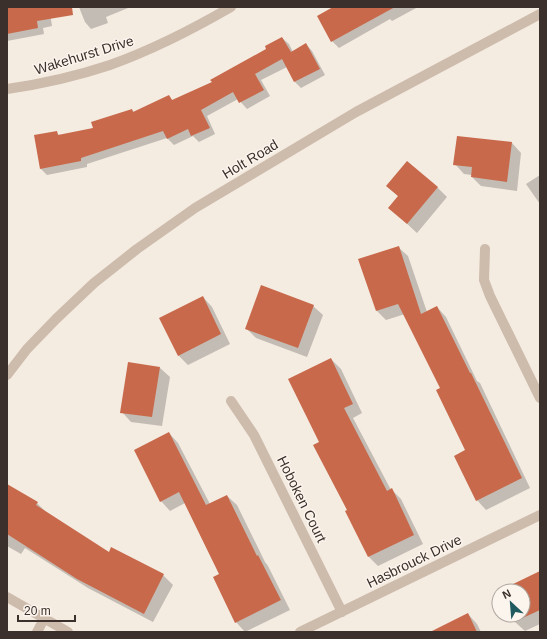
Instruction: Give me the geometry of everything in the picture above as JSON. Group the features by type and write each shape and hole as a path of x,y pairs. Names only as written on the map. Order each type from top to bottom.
{"street":[{"name":"Wakehurst Drive","path":"7,89 32,86 111,65 145,51 201,24 231,7"},
{"name":"Holt Road","path":"7,374 27,349 94,283 137,249 195,208 356,112 540,14"},
{"path":"484,249 484,280 490,296 540,398"},
{"name":"Hoboken Court","path":"231,401 254,435 342,612"},
{"name":"Hasbrouck Drive","path":"300,632 540,514"},
{"path":"7,597 68,632"},
{"path":"37,632 44,619"}],"building":[{"path":"7,7 72,7 73,15 37,21 38,28 7,34"},
{"path":"333,7 395,7 331,42 317,16"},
{"path":"282,37 291,52 306,43 320,69 294,82 282,59 255,74 264,90 239,103 233,92 201,110 210,128 191,136 188,129 167,139 163,131 81,158 81,161 40,169 34,135 57,131 58,135 93,128 91,122 132,109 133,112 169,95 172,100 212,82 210,80 266,49 265,46"},
{"path":"457,136 512,142 507,182 471,177 472,167 453,165"},
{"path":"407,161 438,187 407,224 388,208 398,196 386,186"},
{"path":"399,246 421,314 437,306 522,478 476,501 454,456 465,450 436,390 440,388 398,304 376,311 358,259"},
{"path":"261,285 314,305 298,348 245,329"},
{"path":"203,296 221,334 178,356 159,318"},
{"path":"331,358 353,404 344,408 387,491 392,488 414,535 368,557 345,511 347,510 313,445 319,442 288,379"},
{"path":"128,362 160,367 152,417 120,413"},
{"path":"169,432 206,505 227,495 257,556 258,555 281,600 235,623 213,577 219,574 179,492 160,502 134,450"},
{"path":"7,484 38,502 36,505 109,552 111,547 164,574 144,614 77,579 7,534"},
{"path":"540,571 540,610 531,614 531,583 515,583"},
{"path":"468,613 477,632 430,632"}]}
